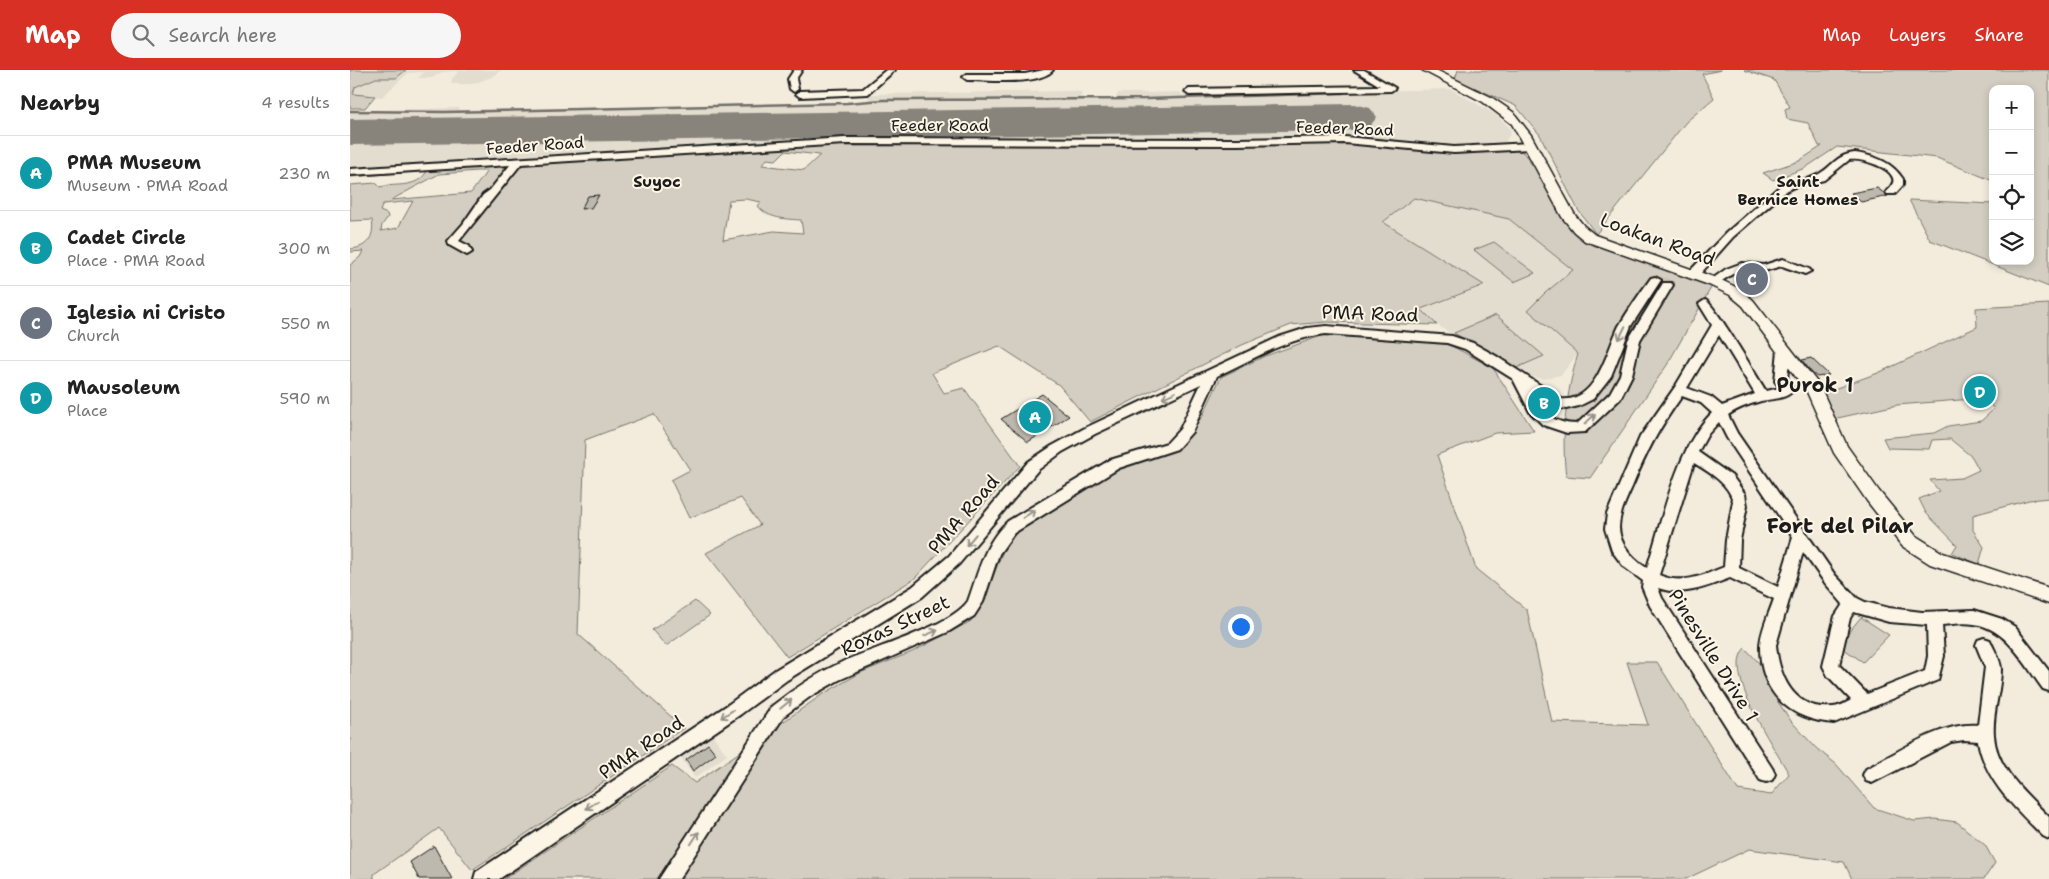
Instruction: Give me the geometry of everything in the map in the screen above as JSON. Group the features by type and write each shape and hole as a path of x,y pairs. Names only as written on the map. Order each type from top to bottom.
{"main road":[{"name":"Loakan Road","path":"1427,70 1483,99 1516,121 1570,218 1581,234 1675,274 1714,282 1735,292 1748,303 1819,399 1840,449 1873,496 1909,541 1937,559 2049,596"}],"street":[{"path":"798,70 792,80 796,90 865,92 891,70"},
{"path":"967,77 1044,76 1049,70"},
{"path":"1189,92 1391,88 1358,70"},
{"name":"Feeder Road","path":"350,172 855,140 1237,142 1345,140 1454,150 1530,146"},
{"path":"1675,274 1772,199 1782,188 1795,183 1820,178 1846,157 1866,157 1891,169 1898,176 1899,182 1897,188 1891,192"},
{"path":"467,252 465,248 456,245 453,241 518,161"},
{"path":"1714,282 1730,271 1746,265 1764,268 1783,262 1805,271"},
{"name":"PMA Road","path":"482,879 735,709 781,675 917,592 954,560 1033,466 1057,449 1090,431 1283,340 1307,332 1326,330 1448,339 1469,346 1558,402 1567,405 1579,402 1591,392 1607,371 1621,335 1656,278 1675,274"},
{"name":"PMA Road","path":"1518,378 1535,410 1545,421 1564,430 1580,429 1615,396 1626,375 1634,340 1656,301 1675,274"},
{"path":"1644,296 1656,301"},
{"path":"1705,304 1767,395"},
{"name":"Pinesville Drive 1","path":"1719,324 1679,390 1651,430 1638,454 1616,507 1612,529 1616,543 1624,556 1636,569 1651,578 1650,587 1655,601 1766,774"},
{"path":"1782,596 1730,571 1695,585 1678,588 1667,586 1651,578 1690,454 1708,425 1720,412 1734,404 1767,395 1782,394 1788,389 1781,381 1784,350"},
{"name":"Roxas Street","path":"668,879 778,710 797,694 870,657 952,625 972,609 988,560 1001,537 1013,525 1108,468 1172,446 1185,432 1212,373"},
{"path":"1679,390 1706,400 1720,412 1732,435 1800,536 1830,579 1852,603 1861,608 1889,615 1922,619 1974,617 1996,624 2009,632 2049,684"},
{"path":"1690,454 1725,477 1740,501 1730,571"},
{"path":"1800,536 1768,644 1768,661 1771,672 1790,702 1803,710 1818,714 1834,715 1902,689 1932,674 1936,656 1934,618"},
{"path":"1852,603 1843,616 1831,666 1865,703"},
{"path":"1984,645 1993,667 1985,734 1987,750 1995,767 2014,792 2049,830"},
{"path":"1872,774 1948,735 1964,732 1985,734"}],"shaded area":[{"path":"350,70 406,70 396,78 376,78 355,87 353,94 375,96 365,108 350,108"},
{"path":"406,70 501,70 492,77 473,84 451,84 452,79 459,71 442,72 432,78 418,78 424,72 408,73 382,97 353,95 355,87 376,78 396,78"},
{"path":"1458,70 1721,70 1702,74 1714,98 1686,122 1596,234 1578,210 1540,135 1516,106 1455,79"},
{"path":"1744,70 2049,70 2049,287 1993,265 2034,265 2034,85 1989,85 1989,179 1937,158 1837,147 1805,168 1773,180 1763,173 1799,161 1822,146 1819,146 1808,123 1787,119 1785,109 1790,107 1774,80"},
{"path":"1451,89 1495,114 1509,127 1511,132 1503,147 1433,147 1372,138 813,140 350,169 350,111 846,104 866,103 870,94 1072,91 1082,92 1081,97 1086,99 1098,100 1116,98 1118,93 1181,92 1182,96"},
{"path":"1350,137 1435,147 1490,147 1523,152 1533,166 1536,166 1573,232 1587,241 1712,286 1667,365 1590,478 1566,476 1564,430 1570,384 1578,354 1528,310 1573,270 1509,219 1414,198 1383,222 1484,285 1421,309 1437,325 1327,322 1291,325 1242,345 1090,422 1059,385 999,346 932,373 944,393 964,388 1020,466 914,579 787,657 706,553 760,525 741,498 689,518 671,480 690,470 654,414 585,440 578,634 684,728 472,870 439,828 374,874 374,879 350,879 350,265 360,257 363,251 350,252 350,249 365,244 371,236 373,226 372,220 350,221 350,185 376,183 380,187 412,183 423,177 427,171 350,177 350,169 771,142 879,138 1193,141","holes":["785,151 820,155 804,170 762,165 767,159 776,160","487,171 471,193 391,200 439,174","746,199 761,202 758,206 767,214 783,219 801,220 803,233 774,231 723,240 729,200","413,201 398,228 381,231 382,225 388,217 387,214 380,211 383,204"]},
{"path":"1414,198 1509,219 1574,270 1545,293 1529,310 1578,354 1561,375 1542,379 1518,373 1437,325 1420,310 1484,286 1383,222"},
{"path":"1909,200 1989,204 1989,263 1930,240"},
{"path":"1494,242 1535,273 1514,282 1474,250"},
{"path":"2049,304 2049,498 2029,500 1973,515 1973,530 1984,547 1979,564 1952,553 1957,545 1926,513 1919,499 1939,491 1930,480 1962,478 1979,470 1972,457 1950,439 1932,440 1929,449 1888,448 1883,438 1934,433 1948,426 1981,421 1994,409 1985,398 1897,405 1833,419 1820,394 1878,373 1977,327 1976,308"},
{"path":"1496,315 1544,356 1514,369 1454,333"},
{"path":"1324,335 1448,344 1493,368 1534,431 1495,433 1437,455 1476,569 1527,610 1552,722 1648,725 1627,662 1657,662 1738,790 1771,795 1789,774 1763,730 1745,692 1740,674 1739,659 1745,648 1759,663 1778,702 1791,721 1816,748 1836,764 1874,808 1914,821 1935,819 1957,822 1985,845 1995,863 1984,879 1852,879 1844,862 1749,849 1686,879 504,879 672,766 695,783 823,694 862,672 912,652 971,621 989,586 1007,541 1031,521 1108,473 1149,459 1179,445 1202,417 1221,377 1265,356"},
{"path":"695,601 710,615 666,646 652,630"},
{"path":"1861,617 1889,635 1863,662 1838,645"},
{"path":"711,733 727,755 695,778 679,755"}],"building":[{"path":"1877,188 1888,196 1861,202 1851,193"},
{"path":"599,195 591,208 581,209 588,196"},
{"path":"1811,358 1829,375 1817,377 1812,373 1802,360"},
{"path":"1042,394 1069,416 1028,442 1001,419"},
{"path":"708,744 716,754 693,771 686,760"},
{"path":"434,846 452,879 419,879 410,862"}],"waterway":[{"path":"350,111 444,112 847,103 883,100 1146,99 1343,93"}],"runway":[{"path":"350,132 1355,117"}],"tunnel":[{"path":"1667,285 1670,280"}],"place":[{"name":"Iglesia ni Cristo","path":"1752,279"},
{"name":"Mausoleum","path":"1980,392"},
{"name":"Cadet Circle","path":"1544,403"},
{"name":"PMA Museum","path":"1035,417"}],"district":[{"name":"Suyoc","path":"657,181"},
{"name":"Saint Bernice Homes","path":"1798,190"},
{"name":"Purok 1","path":"1815,385"},
{"name":"Fort del Pilar","path":"1840,526"}]}
